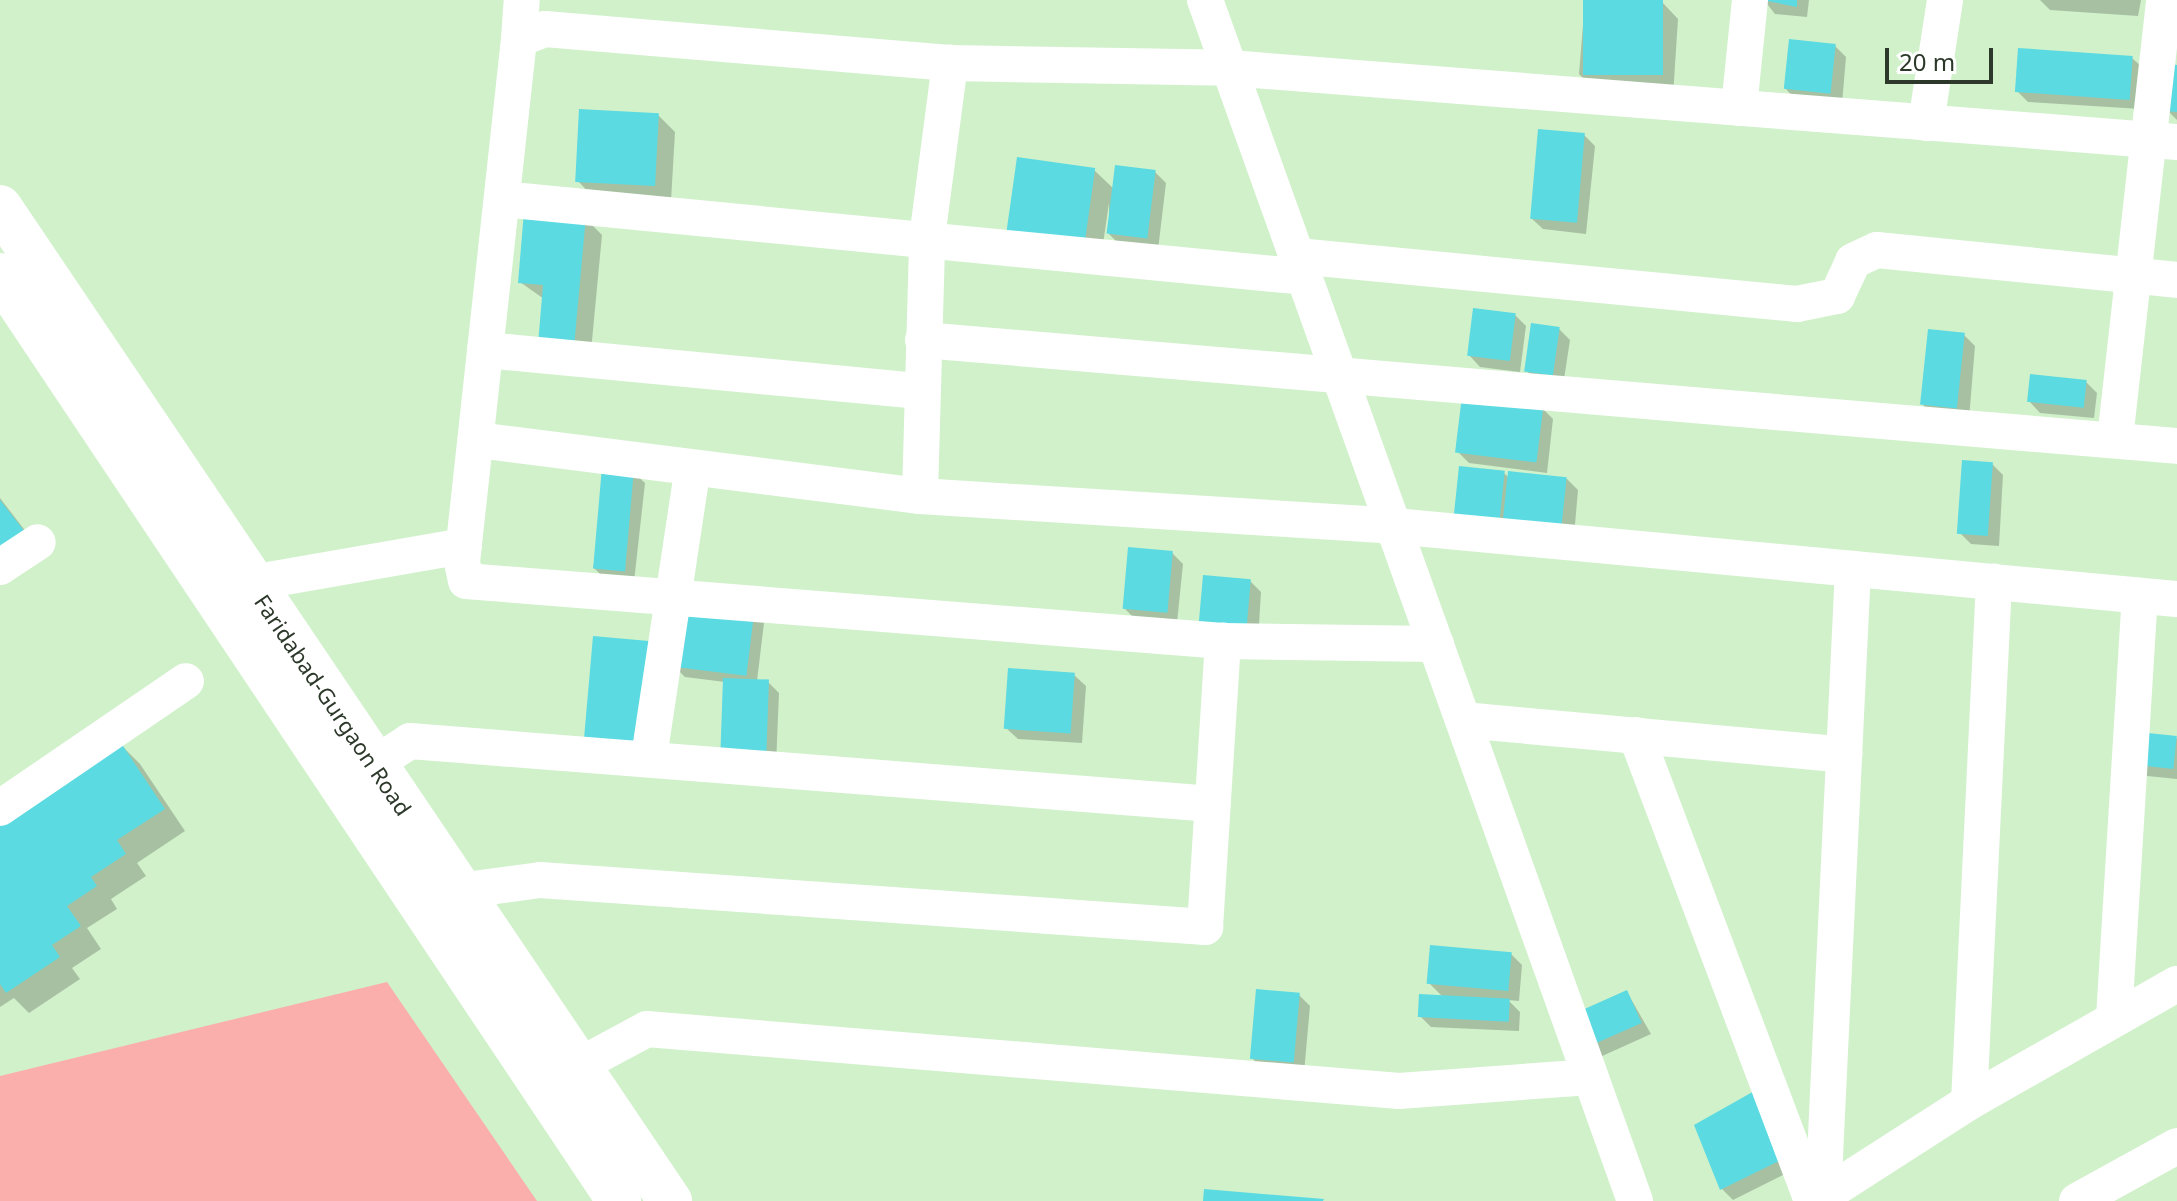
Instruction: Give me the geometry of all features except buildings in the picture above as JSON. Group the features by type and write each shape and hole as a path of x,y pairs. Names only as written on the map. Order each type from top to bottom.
{"main road":[{"name":"Faridabad-Gurgaon Road","path":"0,207 251,583 260,632 373,765 670,1201"},
{"name":"Faridabad-Gurgaon Road","path":"0,275 260,632 619,1201"}],"street":[{"path":"522,0 464,546 466,581 673,594 1223,641 1436,644"},
{"path":"1205,0 1635,1201"},
{"path":"1739,108 1750,0"},
{"path":"1926,123 1945,0"},
{"path":"2115,439 2133,276 2162,141 2164,0"},
{"path":"519,39 545,29 950,63 1229,68 2162,141"},
{"path":"920,496 920,391 927,238 950,63"},
{"path":"502,199 927,238 1797,304 1837,296 1853,261 1877,250 2177,280"},
{"path":"923,340 2177,446"},
{"path":"485,350 920,391"},
{"path":"477,440 692,471 920,496 1394,526 2177,599"},
{"path":"649,757 692,471"},
{"path":"0,567 38,542"},
{"path":"251,583 464,546"},
{"path":"1816,1200 1853,569"},
{"path":"1969,1102 1994,582"},
{"path":"2114,1018 2140,596"},
{"path":"458,891 540,880 1205,927 1223,641"},
{"path":"0,808 186,681"},
{"path":"1463,720 1844,755"},
{"path":"1636,735 1816,1200"},
{"path":"373,765 410,741 649,757 1213,804"},
{"path":"1816,1200 1969,1102 2177,984"},
{"path":"578,1066 647,1029 1399,1091 1590,1077"},
{"path":"2078,1201 2177,1146"}],"shaded area":[{"path":"387,982 537,1201 0,1201 0,1076"}]}
